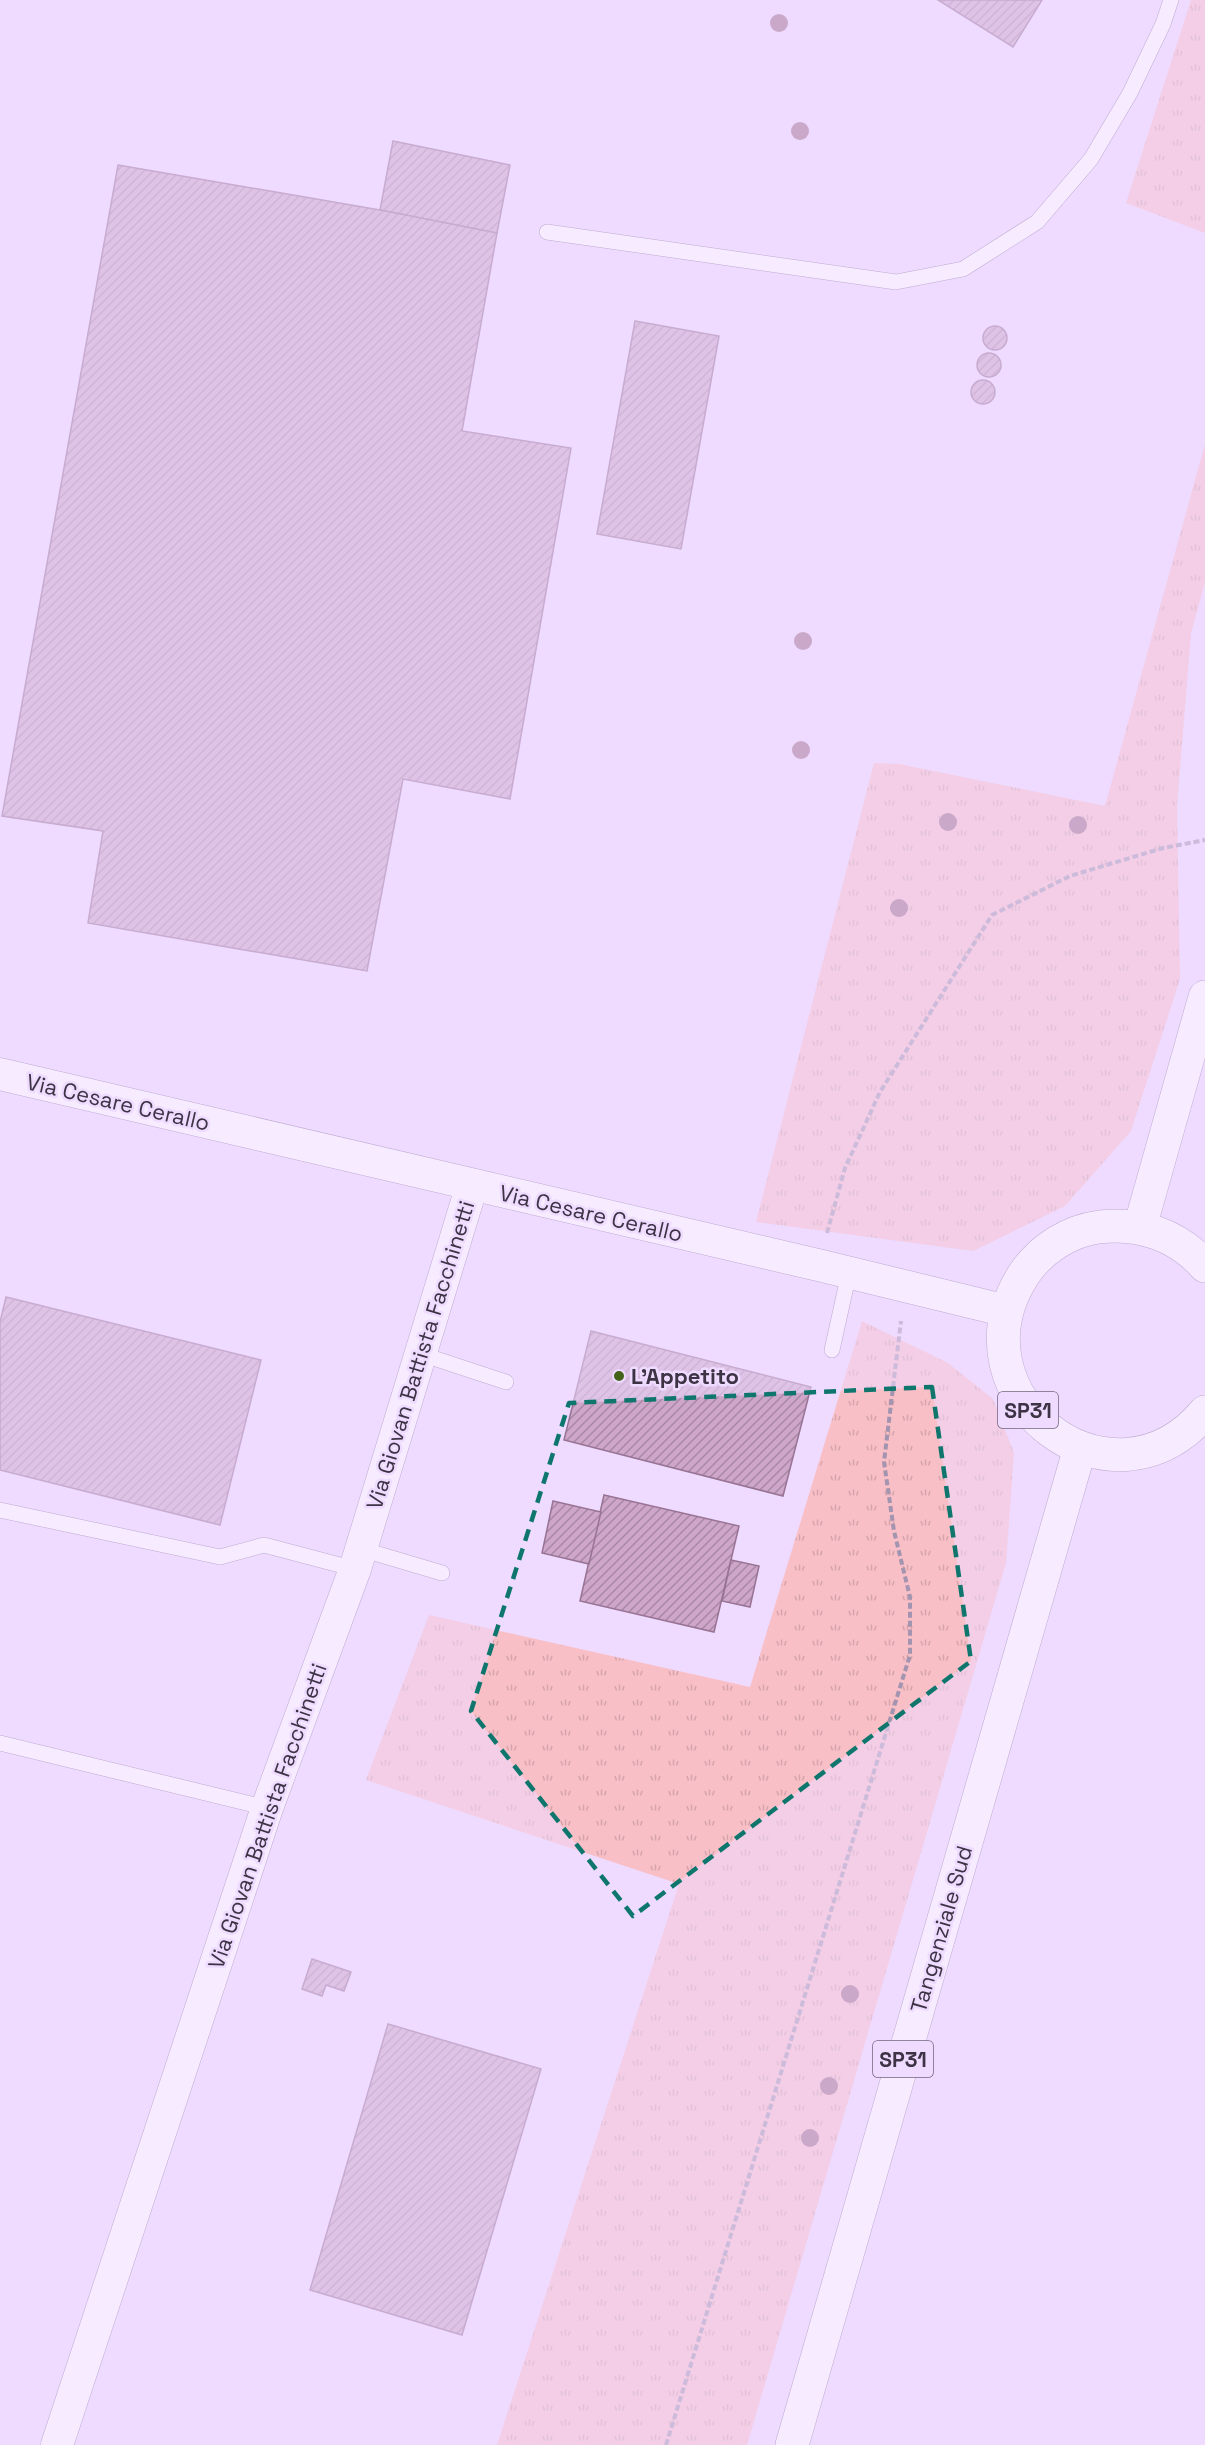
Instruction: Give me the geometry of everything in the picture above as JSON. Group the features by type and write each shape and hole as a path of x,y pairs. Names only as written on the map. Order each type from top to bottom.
{"main road":[{"path":"1140,1227 1205,997"},
{"name":"SP31","path":"1205,1266 1185,1247 1163,1235 1140,1227 1115,1225 1091,1228 1060,1241 1029,1267 1015,1288 1007,1311 1003,1335 1005,1359 1011,1383 1023,1404 1039,1423 1058,1438 1080,1448 1104,1454 1129,1454 1153,1449 1176,1438 1196,1423 1205,1412"},
{"name":"Tangenziale Sud","path":"792,2445 1080,1448"}],"street":[{"name":"Via Cesare Cerallo","path":"0,1074 1007,1311"},
{"name":"Via Giovan Battista Facchinetti","path":"57,2445 267,1808 358,1559 472,1185"}],"lane":[{"path":"547,232 896,282 963,270 1037,222 1091,159 1130,93 1163,24 1171,0"},
{"path":"832,1350 849,1273"},
{"path":"421,1354 506,1382"},
{"path":"0,1510 220,1557 264,1545 442,1573"},
{"path":"0,1743 267,1808"}],"path":[{"path":"818,1265 844,1168 880,1092 992,915 1070,876 1163,848 1205,840"},
{"path":"666,2445 910,1655 910,1597 894,1531 884,1462 905,1287"}],"highlighted area":[{"path":"932,1387 971,1661 633,1916 471,1711 569,1403"}],"green space":[{"path":"1191,0 1205,0 1205,233 1126,203"},
{"path":"1205,444 1205,582 1191,634 1177,806 1180,979 1131,1131 1065,1206 973,1251 756,1222 874,763 899,764 1105,806"},
{"path":"862,1321 948,1363 993,1399 1014,1453 1006,1563 747,2445 497,2445 679,1884 366,1780 429,1615 750,1687"}],"building":[{"path":"938,0 1042,0 1013,47"},
{"path":"393,141 510,165 497,233 380,210"},
{"path":"118,165 380,210 497,233 462,431 571,448 510,799 403,779 367,971 88,923 103,831 2,816"},
{"path":"635,321 719,336 681,549 597,534"},
{"path":"995,326 1004,329 1007,338 1004,347 995,350 986,347 983,338 986,329"},
{"path":"989,353 998,356 1001,365 998,374 989,377 980,374 977,365 980,356"},
{"path":"983,380 992,383 995,392 992,401 983,404 974,401 971,392 974,383"},
{"path":"6,1297 261,1360 220,1525 0,1470 0,1322"},
{"path":"591,1331 811,1387 783,1496 564,1440"},
{"path":"604,1495 739,1526 714,1632 580,1601"},
{"path":"553,1501 601,1512 589,1564 542,1553"},
{"path":"731,1560 759,1566 750,1607 722,1601"},
{"path":"312,1959 351,1972 344,1991 326,1985 322,1996 302,1989"},
{"path":"388,2024 541,2069 462,2335 310,2290"}],"place":[{"name":"L'Appetito","path":"619,1376"}]}
